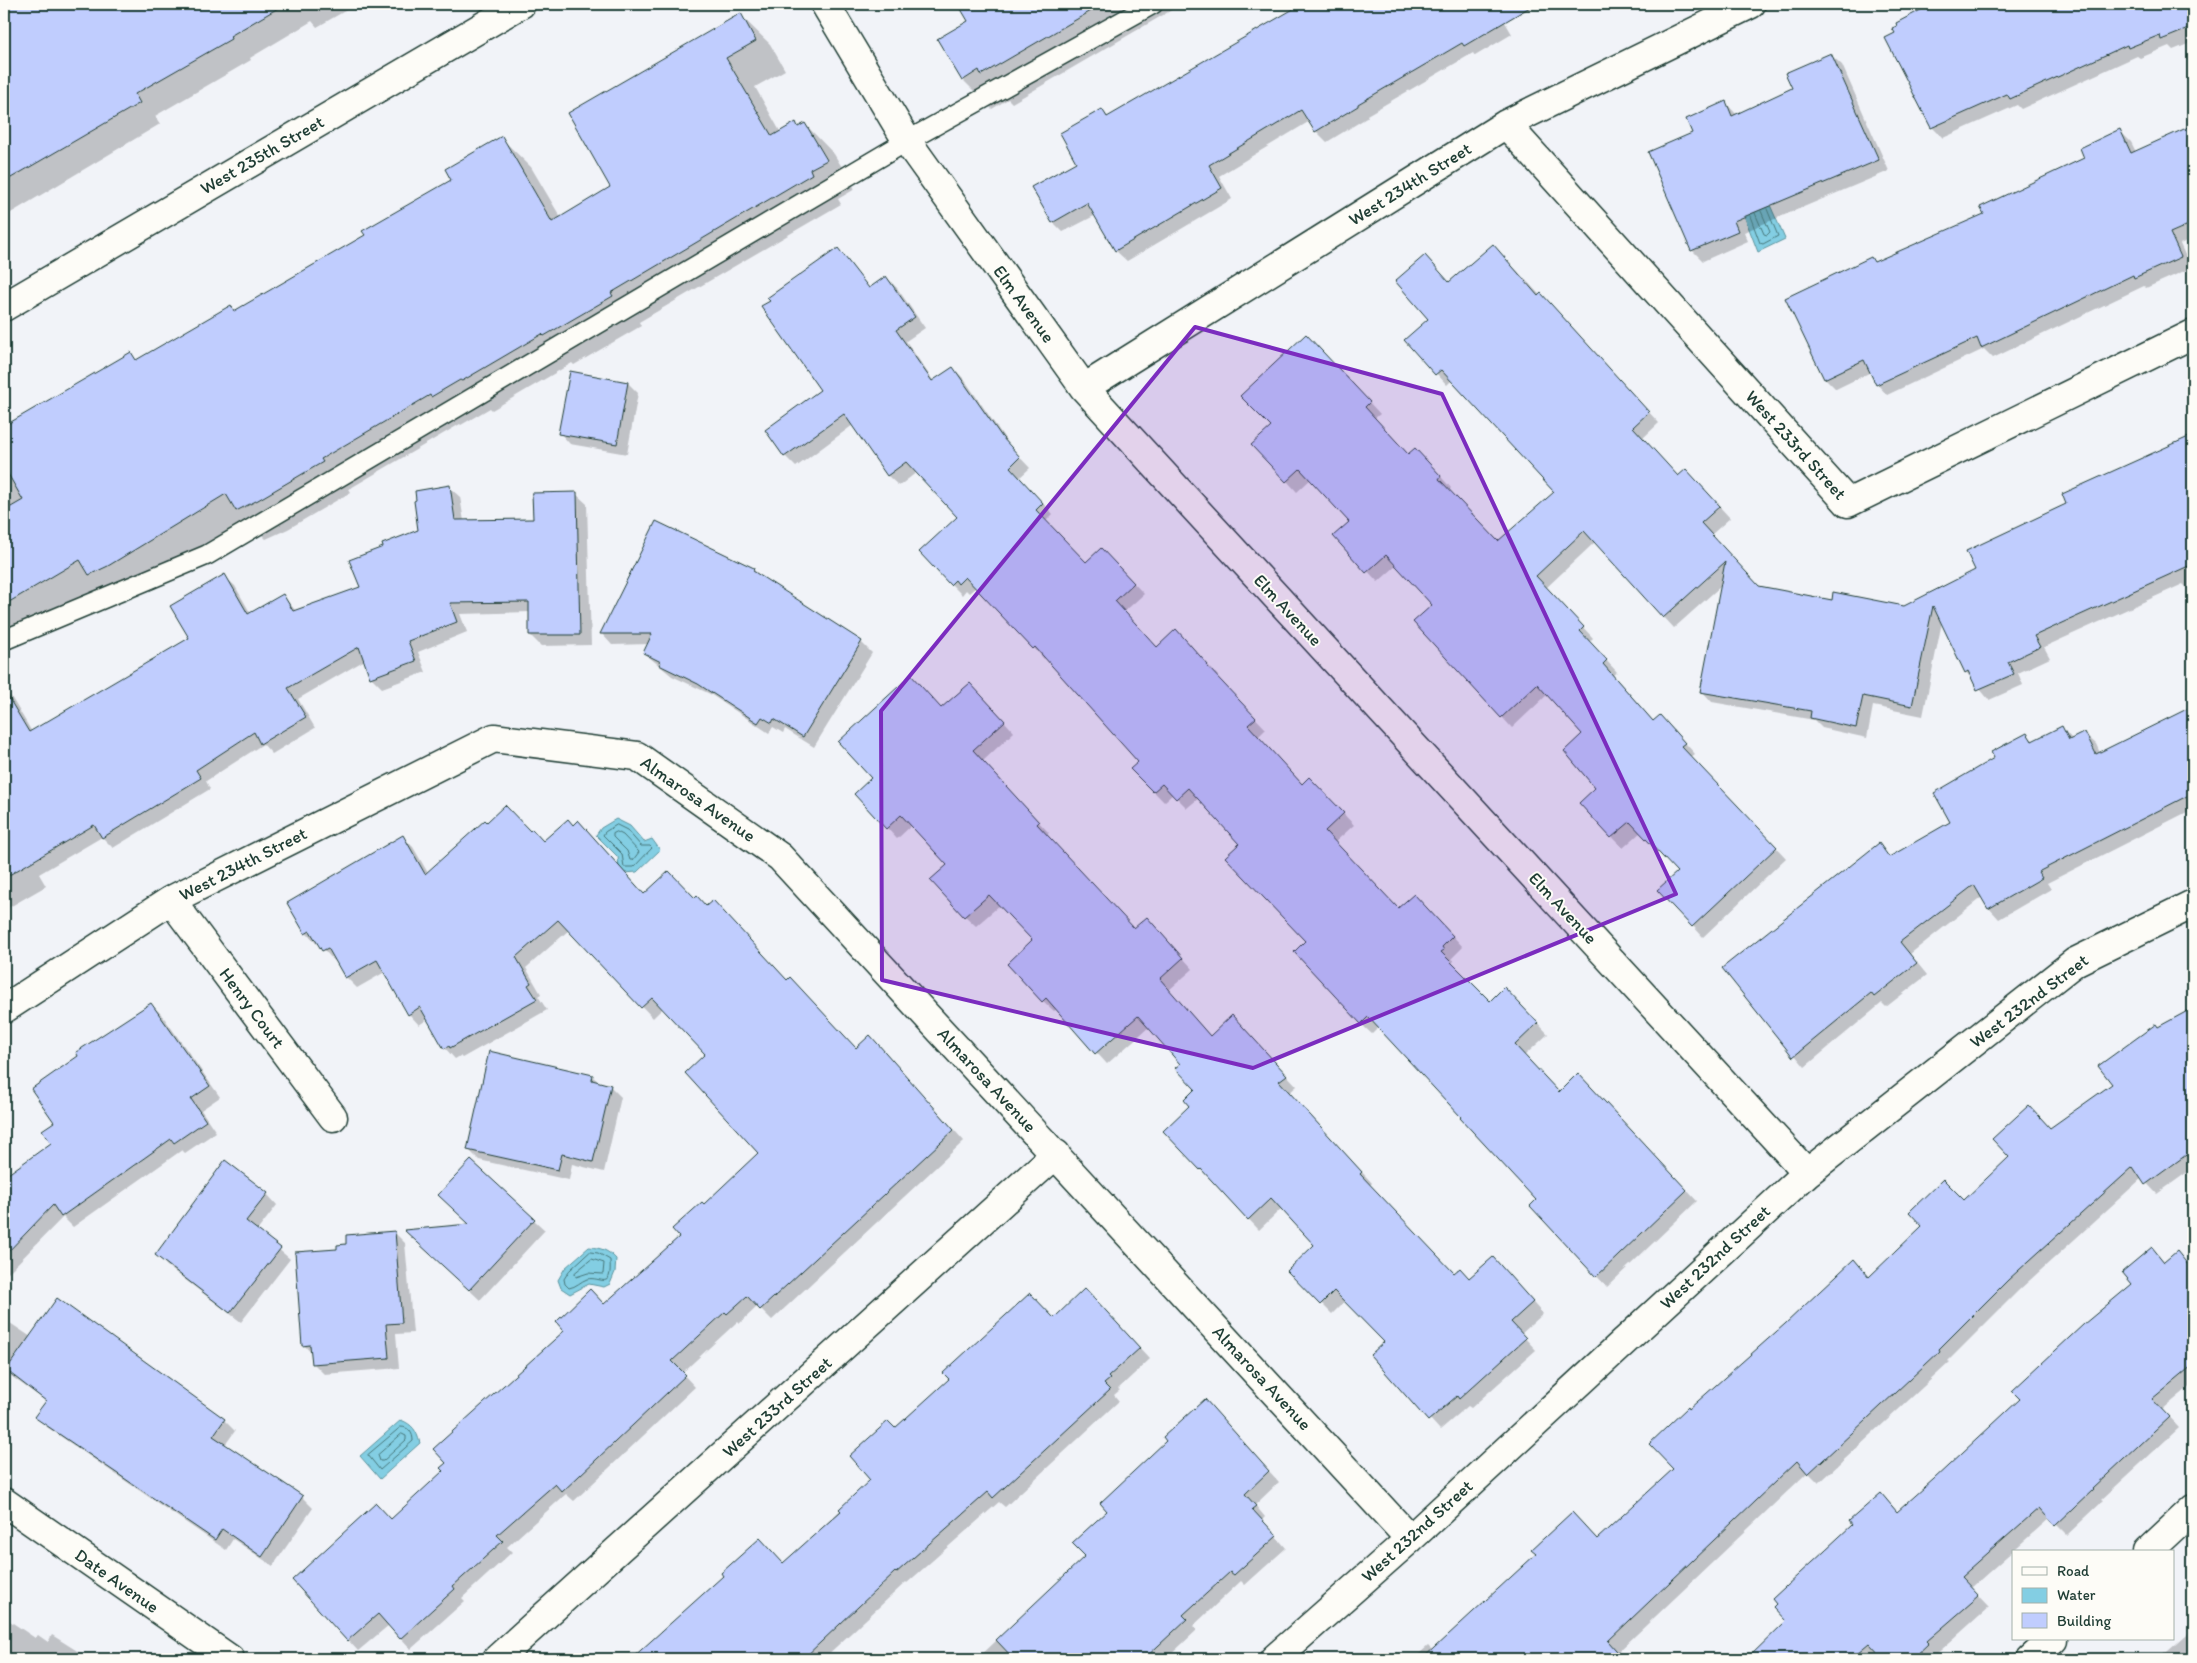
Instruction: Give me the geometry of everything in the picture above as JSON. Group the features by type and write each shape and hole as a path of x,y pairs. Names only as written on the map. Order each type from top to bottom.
{"street":[{"name":"West 235th Street","path":"4,307 521,4"},
{"name":"Elm Avenue","path":"825,4 907,141 1084,388 1807,1173"},
{"name":"West 234th Street","path":"1084,388 1506,124 1750,4"},
{"name":"West 233rd Street","path":"1506,124 1848,503 2193,334"},
{"name":"West 234th Street","path":"4,1009 171,900 494,738"},
{"name":"Almarosa Avenue","path":"494,738 637,756 780,857 1410,1539"},
{"name":"Henry Court","path":"171,900 333,1117"},
{"name":"West 232nd Street","path":"1274,1659 1410,1539 1807,1173 2076,962 2193,904"},
{"name":"West 233rd Street","path":"497,1659 1056,1154"},
{"name":"Date Avenue","path":"4,1502 230,1659"},
{"path":"2149,1550 2193,1509"},
{"path":"2031,1659 2052,1640"}],"lane":[{"path":"4,640 207,555 907,141 1153,4"}],"highlighted area":[{"path":"1195,327 1442,394 1676,894 1253,1068 882,980 881,711"}],"water":[{"path":"1763,189 1785,239 1758,252 1738,200"},
{"path":"616,819 630,826 644,842 652,839 660,850 637,872 624,873 619,869 618,857 596,835 601,828"},
{"path":"589,1247 610,1253 616,1259 615,1272 610,1284 604,1287 589,1284 570,1294 561,1288 558,1280 565,1268"},
{"path":"401,1420 414,1428 420,1443 380,1479 360,1456"}],"building":[{"path":"4,4 285,4 230,36 231,39 135,94 140,103 4,182"},
{"path":"958,4 1103,4 981,75 979,70 962,81 937,39 968,21"},
{"path":"1302,4 1535,4 1464,46 1462,43 1358,104 1358,106 1315,132 1301,110 1209,165 1222,188 1115,251 1087,203 1052,223 1031,187 1076,162 1060,133 1102,109 1107,117"},
{"path":"1932,4 2193,4 2193,27 2161,40 2160,35 2128,48 2127,45 2010,99 2007,94 1931,128 1885,38 1895,33 1892,28 1897,26 1896,23"},
{"path":"741,13 756,41 726,58 772,136 796,122 798,127 805,123 827,160 810,169 812,174 611,293 613,296 544,336 542,334 462,381 460,380 431,397 430,395 321,459 323,462 258,500 236,511 226,494 108,566 89,575 80,560 4,605 4,511 23,500 4,467 4,426 131,352 136,360 231,305 234,311 365,235 362,231 451,180 445,169 502,136 552,222 610,187 568,113"},
{"path":"1831,53 1879,160 1734,221 1738,231 1691,251 1648,152 1692,133 1686,119 1726,101 1732,116 1792,88 1785,73"},
{"path":"2193,125 2193,223 2170,233 2181,257 2134,278 2133,275 1981,348 1977,338 1876,385 1864,360 1824,379 1785,298 1871,257 1874,262 1984,214 1980,207 2084,158 2080,148 2120,129 2131,153"},
{"path":"1493,244 1538,296 1541,293 1649,412 1633,427 1678,476 1686,469 1720,506 1701,523 1759,586 1832,600 1833,592 1904,606 1975,570 1966,551 2066,504 2062,494 2193,435 2193,564 2034,636 2040,647 2008,662 2014,674 1977,690 1968,671 1965,673 1933,606 1912,706 1863,696 1856,728 1810,718 1811,711 1700,692 1725,562 1663,618 1584,531 1536,576 1584,627 1580,631 1607,660 1603,664 1653,721 1660,715 1685,743 1681,746 1777,847 1692,927 1657,890 1677,872 1630,822 1611,838 1579,803 1595,788 1564,751 1582,734 1537,684 1501,718 1413,622 1432,605 1386,555 1366,573 1333,536 1349,522 1300,469 1286,482 1251,445 1271,427 1240,396 1306,334 1370,402 1365,407 1408,454 1415,448 1441,476 1439,479 1498,541 1554,492 1441,370 1435,375 1404,340 1428,319 1395,281 1425,255 1449,282"},
{"path":"838,248 869,288 886,276 915,317 896,330 932,381 953,367 1002,437 1020,457 1010,467 1043,503 1036,510 1086,562 1101,548 1134,583 1115,601 1157,647 1176,629 1207,666 1256,718 1248,725 1302,784 1309,777 1344,813 1325,831 1398,908 1414,894 1453,936 1442,947 1444,950 1441,952 1490,1001 1504,987 1538,1023 1515,1045 1559,1092 1578,1073 1687,1190 1596,1277 1530,1206 1536,1200 1461,1117 1368,1017 1361,1024 1294,952 1305,941 1225,857 1239,844 1188,788 1176,799 1162,784 1153,792 1130,769 1138,762 1035,647 1033,649 965,577 958,584 955,580 950,585 919,552 957,517 906,462 887,476 844,414 784,457 765,430 820,390 761,306 770,301 767,298"},
{"path":"570,371 628,382 617,444 558,434"},
{"path":"450,485 455,520 533,519 532,493 577,492 580,635 529,635 529,602 450,603 457,622 408,641 416,661 370,678 359,647 288,688 306,717 260,744 254,732 196,770 201,778 102,838 94,825 4,878 4,690 29,732 189,638 170,606 225,574 248,614 283,594 293,611 360,587 349,560 383,547 382,544 418,530 414,501 416,500 415,491"},
{"path":"656,521 754,568 753,571 862,641 803,737 774,719 772,723 762,717 758,723 698,684 659,665 661,662 643,653 652,634 600,634"},
{"path":"911,675 941,708 970,683 1005,721 973,750 1039,822 1037,824 1134,928 1147,917 1183,958 1160,979 1210,1036 1232,1015 1287,1075 1279,1081 1362,1172 1360,1174 1454,1273 1460,1268 1469,1278 1493,1257 1533,1302 1511,1322 1526,1338 1459,1399 1457,1396 1428,1421 1370,1355 1384,1342 1334,1291 1320,1305 1287,1271 1314,1245 1271,1198 1248,1220 1163,1131 1189,1106 1184,1100 1195,1089 1175,1068 1180,1064 1138,1016 1095,1054 1046,998 1042,1002 1007,964 1032,940 989,895 964,917 930,880 947,865 901,815 886,829 854,794 871,778 838,742"},
{"path":"2193,706 2193,793 2038,872 2042,878 1988,909 1974,885 1900,942 1917,963 1874,997 1871,993 1793,1057 1722,968 1879,843 1889,857 1950,822 1934,793 1994,758 1991,752 2027,733 2032,741 2062,726 2069,740 2085,732 2096,754"},
{"path":"505,805 530,831 532,829 543,841 568,819 573,825 578,820 644,894 669,871 695,898 697,896 706,906 713,900 787,980 790,977 856,1048 870,1035 954,1130 760,1310 747,1296 727,1314 725,1312 672,1361 686,1375 562,1492 555,1484 497,1535 503,1541 453,1586 455,1589 400,1639 378,1614 347,1641 292,1580 376,1503 391,1519 443,1471 440,1468 446,1463 433,1449 564,1331 556,1322 590,1289 604,1304 679,1237 672,1229 702,1202 704,1204 758,1153 685,1073 705,1054 652,998 641,1008 558,920 516,957 531,983 528,985 537,999 450,1048 449,1046 444,1049 420,1007 408,1015 377,960 345,978 328,948 322,951 310,931 305,934 287,903 403,835 425,874 485,820 487,822"},
{"path":"151,1003 210,1086 191,1099 206,1121 174,1143 171,1139 61,1217 53,1205 4,1256 4,1177 51,1143 42,1130 54,1122 31,1089 78,1056 76,1052"},
{"path":"2193,1008 2193,1150 2145,1185 2133,1167 2008,1280 1939,1349 1940,1351 1808,1474 1797,1461 1608,1641 1624,1659 1422,1659 1536,1554 1531,1550 1572,1512 1597,1539 1673,1469 1649,1444 1688,1407 1689,1409 1785,1324 1854,1259 1869,1277 1922,1226 1909,1212 1943,1179 1964,1200 2009,1157 1992,1139 2029,1105 2050,1128 2112,1084 2098,1066 2156,1024 2158,1027"},
{"path":"489,1051 593,1075 592,1080 611,1085 593,1162 562,1154 558,1170 467,1150"},
{"path":"225,1160 268,1193 246,1221 281,1248 230,1313 155,1255"},
{"path":"471,1160 535,1219 469,1290 404,1230 469,1224 438,1195"},
{"path":"395,1231 402,1323 386,1324 389,1358 312,1364 310,1345 302,1346 295,1252 337,1249 337,1245 346,1244 346,1235"},
{"path":"2152,1247 2164,1262 2177,1251 2193,1271 2193,1365 2152,1399 2169,1417 2055,1526 2039,1508 1961,1577 1979,1596 1927,1641 1929,1643 1912,1659 1883,1659 1869,1644 1851,1659 1747,1659 1786,1621 1773,1607 1776,1604 1772,1599 1852,1525 1849,1521 1881,1493 1897,1512 1934,1479 2020,1399 2012,1391 2084,1324 2132,1284 2122,1272"},
{"path":"1085,1288 1140,1348 1108,1377 1110,1379 1104,1384 1110,1390 993,1498 988,1492 895,1572 803,1659 631,1659 723,1576 721,1573 760,1538 783,1563 841,1511 839,1509 870,1480 849,1456 888,1421 895,1428 949,1379 943,1373 1030,1293 1054,1318"},
{"path":"57,1298 225,1419 213,1436 303,1496 262,1557 222,1529 215,1540 34,1417 46,1401 6,1370"},
{"path":"1205,1399 1269,1471 1245,1494 1256,1506 1252,1509 1277,1536 1234,1575 1230,1572 1183,1615 1187,1619 1144,1659 1014,1659 996,1640 1085,1556 1072,1543 1107,1511 1100,1503 1166,1441 1163,1437"}]}
